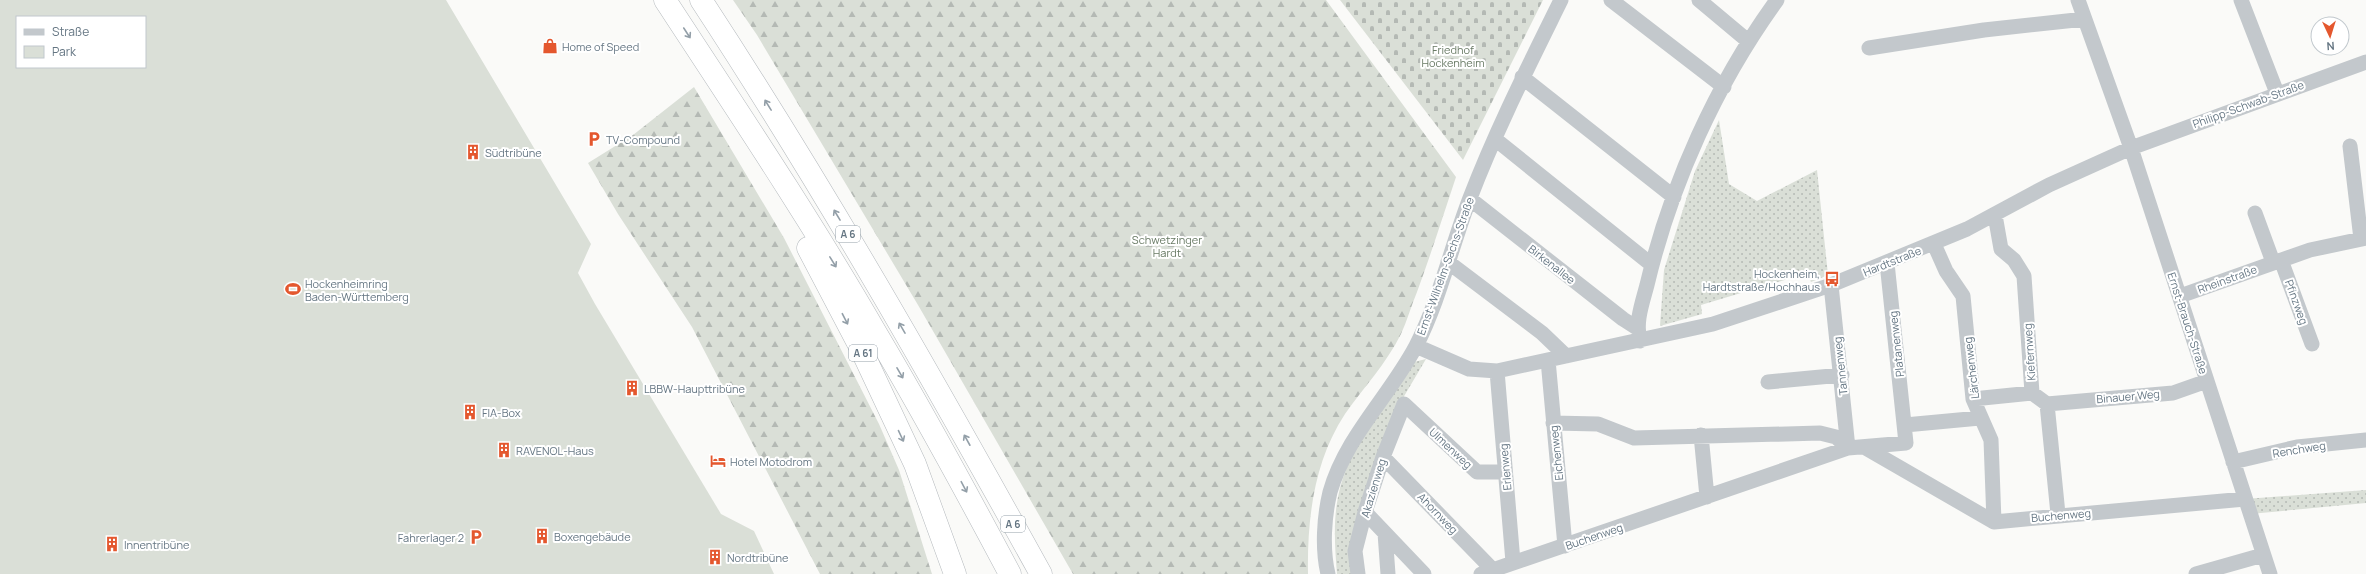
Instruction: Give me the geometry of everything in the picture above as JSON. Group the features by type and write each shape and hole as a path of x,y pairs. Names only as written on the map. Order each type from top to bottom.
{"highway":[{"name":"A 6","path":"665,0 775,170 876,331 950,461 1010,574"},
{"name":"A 6","path":"701,0 838,218 944,400 1041,574"},
{"name":"A 61","path":"775,170 788,209 861,349 915,464 955,574"}],"street":[{"name":"Ernst-Wilhelm-Sachs-Straße","path":"1328,574 1325,543 1327,517 1330,493 1340,466 1349,445 1393,383 1416,346 1470,199 1495,139 1522,77 1561,0"},
{"path":"1611,0 1724,87"},
{"path":"1699,0 1748,41"},
{"path":"1416,346 1469,369 1497,371 1566,356 1638,334 1652,265 1674,197 1697,139 1748,41 1778,0"},
{"name":"Ernst-Brauch-Straße","path":"2078,0 2131,148 2180,296 2244,499 2270,574"},
{"path":"2241,0 2277,93"},
{"path":"1869,48 1984,30 2085,19"},
{"name":"Philipp-Schwab-Straße","path":"2131,148 2277,93 2366,62"},
{"path":"1522,77 1674,197"},
{"path":"1495,139 1652,265"},
{"path":"2350,146 2364,238"},
{"name":"Hardtstraße","path":"1638,334 1713,324 1831,285 1934,244 1995,215 2049,185 2131,148"},
{"name":"Birkenallee","path":"1470,199 1623,319 1638,334"},
{"path":"2255,213 2277,261"},
{"name":"Kiefernweg","path":"1995,215 2001,249 2014,260 2024,276 2032,393 2047,404"},
{"name":"Rheinstraße","path":"2180,296 2310,250 2364,238"},
{"name":"Lärchenweg","path":"1934,244 1946,271 1963,296 1973,399 1980,418 1991,440 1994,522"},
{"name":"Pfinzweg","path":"2277,261 2312,344"},
{"path":"1448,262 1475,280 1542,333 1566,356"},
{"name":"Platanenweg","path":"1887,263 1905,425"},
{"name":"Tannenweg","path":"1831,285 1842,375 1848,448"},
{"name":"Eichenweg","path":"1548,360 1565,546"},
{"name":"Erlenweg","path":"1497,371 1513,562"},
{"path":"1768,382 1842,375"},
{"name":"Binauer Weg","path":"2047,404 2173,393 2207,381"},
{"path":"1973,399 2032,393"},
{"name":"Ulmenweg","path":"1404,404 1477,472 1505,472"},
{"name":"Akazienweg","path":"1358,574 1355,551 1365,512 1383,456 1404,404"},
{"path":"2047,404 2058,514"},
{"path":"1905,425 1980,418"},
{"path":"1553,423 1598,424 1634,438 1700,435 1820,434 1836,437 1848,448"},
{"name":"Buchenweg","path":"1487,572 1848,448 1906,443 1905,425"},
{"path":"1700,435 1707,497"},
{"name":"Renchweg","path":"2233,462 2297,447 2366,440"},
{"path":"1864,447 1994,522"},
{"name":"Ahornweg","path":"1383,456 1487,572"},
{"name":"Buchenweg","path":"1994,522 2058,514 2244,499"},
{"path":"1365,512 1424,574"},
{"path":"1385,533 1388,574"},
{"path":"2196,574 2263,555"}],"green space":[{"name":"Hockenheimring Baden-Württemberg","path":"0,0 446,0 591,244 578,273 595,304 721,514 754,531 774,574 0,574"},
{"name":"Schwetzinger Hardt","path":"733,0 1326,0 1456,177 1401,334 1382,365 1345,414 1334,432 1326,451 1314,491 1309,532 1308,574 1073,574 918,305 757,35"},
{"name":"Friedhof Hockenheim","path":"1340,0 1543,0 1463,160"},
{"path":"694,87 784,238 879,424 899,470 932,574 820,574 692,327 618,214 588,163 633,135"},
{"path":"1719,120 1729,184 1757,201 1817,170 1828,275 1811,282 1808,273 1701,305 1702,314 1660,326 1664,270 1695,171"},
{"path":"1426,359 1393,415 1354,574 1337,574 1335,536 1336,506 1343,478 1350,460 1369,426 1414,362"},
{"path":"2366,490 2366,503 2250,514 2245,499"}],"place":[{"name":"Home of Speed","path":"550,46"},
{"name":"TV-Compound","path":"594,139"},
{"name":"Südtribüne","path":"473,152"},
{"name":"Hockenheim, Hardtstraße/Hochhaus","path":"1832,279"},
{"name":"Hockenheimring Baden-Württemberg","path":"293,289"},
{"name":"LBBW-Haupttribüne","path":"632,388"},
{"name":"FIA-Box","path":"470,412"},
{"name":"RAVENOL-Haus","path":"504,450"},
{"name":"Hotel Motodrom","path":"718,461"},
{"name":"Boxengebäude","path":"542,536"},
{"name":"Fahrerlager 2","path":"476,537"},
{"name":"Innentribüne","path":"112,544"},
{"name":"Nordtribüne","path":"715,557"}]}
